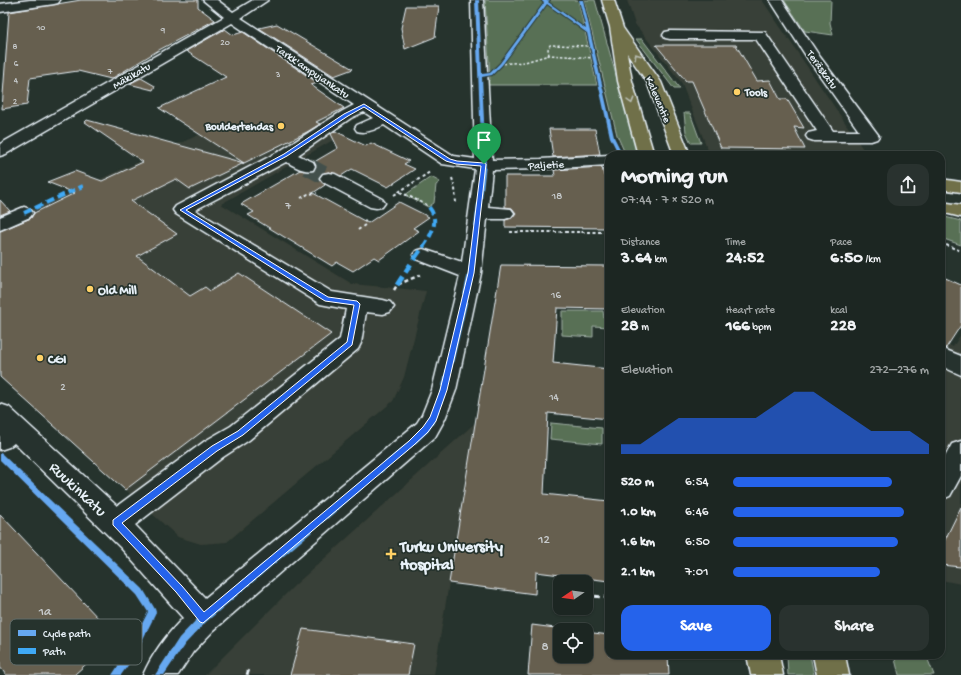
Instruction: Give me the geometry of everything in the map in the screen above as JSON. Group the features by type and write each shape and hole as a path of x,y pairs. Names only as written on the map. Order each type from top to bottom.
{"main road":[{"name":"Kalevantie","path":"608,0 616,27 625,81 645,151"},
{"name":"Kalevantie","path":"616,27 654,82 680,151"},
{"path":"945,185 961,188"},
{"path":"945,208 961,210"},
{"path":"764,659 767,675"},
{"path":"830,659 833,675"}],"street":[{"path":"0,8 54,0"},
{"name":"Tarkk'ampujankatu","path":"209,0 232,18 448,160 456,163 484,164"},
{"name":"Mäkikatu","path":"0,150 262,0"},
{"path":"159,675 182,641 203,619 412,443 426,430 433,418 444,390 471,273 467,210 484,164 477,0"},
{"name":"Teräskatu","path":"776,0 815,59 871,136 828,136"},
{"path":"670,35 760,35 828,136"},
{"path":"776,59 815,59"},
{"path":"364,106 346,115 286,155 182,210 327,299 383,307"},
{"path":"363,128 384,119"},
{"path":"812,136 828,136"},
{"path":"286,155 307,166"},
{"name":"Paljetie","path":"484,164 538,165 605,160"},
{"path":"329,178 376,203"},
{"path":"467,210 505,213"},
{"path":"0,224 24,213"},
{"path":"423,255 471,273"},
{"path":"116,523 214,449 240,433 350,343 357,304"},
{"path":"945,358 961,366"},
{"name":"Ruukinkatu","path":"5,427 116,523 179,589 203,619"},
{"path":"945,481 961,452"}],"path":[{"path":"549,55 548,49 550,45 591,43 596,66"},
{"path":"480,64 513,63 549,55 595,58"},
{"path":"376,203 400,192 434,169"},
{"path":"448,174 452,178 467,210"},
{"path":"400,192 427,205"},
{"path":"507,232 605,232"},
{"path":"945,244 961,251"},
{"path":"593,595 605,597"},
{"path":"247,675 249,669"}],"shaded area":[{"path":"627,0 762,0 864,151 708,150 681,82 635,24"},
{"path":"310,85 358,117 332,131 340,136 221,204 352,284 426,291 404,377 393,401 227,542 201,544 178,537 0,377 0,224"},
{"path":"961,334 961,584 945,581 945,343 953,347"},
{"name":"Turku University Hospital","path":"475,423 434,675 205,675 295,585"}],"green space":[{"path":"485,0 578,0 597,85 486,85 490,79"},
{"path":"584,0 595,0 637,151 624,151 617,135"},
{"path":"784,0 831,0 830,23 833,35 805,31"},
{"path":"636,39 642,39 680,89 674,89"},
{"path":"684,113 690,113 701,143 691,143 686,132"},
{"path":"431,177 440,182 436,185 434,203 428,207 405,195"},
{"path":"945,217 961,221 961,245 945,239"},
{"path":"562,311 603,311 605,327 593,326 593,337 562,335"},
{"path":"551,423 602,428 602,444 550,439"},
{"path":"787,659 811,659 814,675 788,675"},
{"path":"895,659 928,659 934,675 899,675"}],"building":[{"path":"81,0 198,0 198,7 215,20 159,50 111,79 78,71 30,78 27,105 2,109 9,12"},
{"path":"406,6 439,6 435,37 405,49 401,28"},
{"path":"277,24 353,69 334,76 259,28"},
{"path":"225,29 233,35 243,32 318,83 311,85 344,108 316,122 320,124 307,132 244,163 159,108 226,77 186,51"},
{"name":"Tools","path":"656,45 736,45 757,81 770,80 780,99 787,99 804,128 794,127 805,149 721,148 692,81 686,81"},
{"path":"141,78 155,86 153,90 129,84"},
{"name":"Old Mill","path":"87,120 244,163 190,189 176,179 131,201 177,234 137,256 190,296 205,287 210,291 239,273 331,334 125,490 0,377 0,231 31,218 34,213 75,193 47,182 75,171 102,181 143,162 85,122"},
{"path":"549,129 595,129 600,154 553,157"},
{"path":"335,131 366,146 371,143 409,161 404,164 415,169 388,187 352,169 341,176 329,172 323,173 318,178 325,185 313,193 368,223 399,202 429,217 413,228 419,231 379,260 374,257 353,271 337,262 332,266 248,215 254,212 241,204 300,170 309,172 314,171 316,167 314,162 338,148 331,134"},
{"path":"602,167 605,176 605,228 505,227 505,220 512,218 516,213 512,208 505,207 505,176 555,176 554,170"},
{"path":"0,200 10,211 0,215"},
{"path":"501,265 605,266 605,309 557,308 553,363 605,369 605,419 548,413 544,494 605,501 605,581 593,579 593,575 560,575 536,572 535,594 449,583"},
{"path":"945,278 961,285 961,325 946,348"},
{"path":"961,507 961,567 945,565 945,540"},
{"path":"0,514 99,619 10,619 10,665 85,665 74,675 6,675 0,667"},
{"path":"532,625 553,628 553,663 593,663 593,633 605,634 605,659 668,659 669,675 528,675"},
{"path":"303,629 414,644 408,675 290,675"}],"tunnel":[{"path":"307,166 329,178"}],"marked path":[{"path":"24,213 83,186"},
{"path":"397,285 429,238 432,231 435,216 427,205"}],"cycle path":[{"path":"159,675 182,641 203,619 412,443 426,430 433,419 444,390 471,273 484,164 477,0"},
{"path":"543,0 589,33"},
{"path":"480,76 491,74 501,64 548,0"},
{"path":"581,0 612,137 620,151"},
{"path":"0,456 140,592 152,612 142,632"},
{"path":"116,675 123,665"}],"place":[{"name":"Tools","path":"737,92"},
{"name":"Bouldertehdas","path":"281,126"},
{"name":"Old Mill","path":"90,289"},
{"name":"CGI","path":"40,358"},
{"name":"Turku University Hospital","path":"391,554"}],"route":[{"path":"364,106 448,160 456,163 484,164 471,273 444,390 433,418 426,430 203,619 179,589 116,523 214,449 240,433 350,343 357,304 327,299 182,210 286,155 346,115 364,106"}]}
